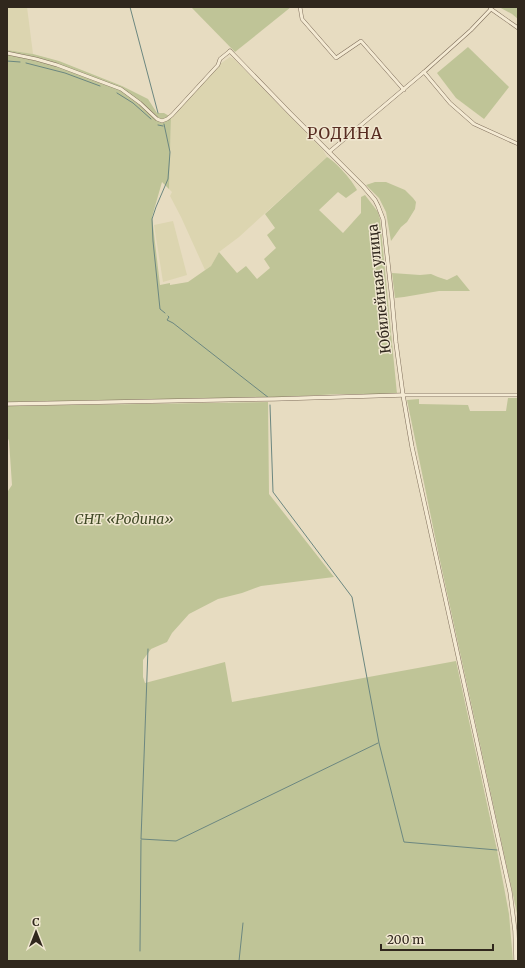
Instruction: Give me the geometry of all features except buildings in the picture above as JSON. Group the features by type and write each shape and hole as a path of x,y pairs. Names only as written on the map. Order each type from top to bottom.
{"street":[{"path":"300,7 302,19 336,58 361,41 404,90"},
{"path":"328,152 404,90 471,30 490,8 518,28"},
{"path":"7,53 57,65 121,89 140,103 157,119 162,121 172,115 218,65 220,59 230,51"},
{"name":"Юбилейная улица","path":"230,51 363,186 375,200 383,218 396,344 412,447 510,892 515,931 516,961"},
{"path":"424,72 450,103 474,124 518,144"},
{"path":"7,404 274,400 403,395 518,395"}],"shaded area":[{"path":"7,7 27,7 33,54 7,50"},
{"path":"230,57 234,59 323,150 327,157 239,237 219,252 211,266 205,270 170,196 172,192 169,189 171,117 220,64"},
{"path":"173,221 187,275 163,282 154,225"}],"green space":[{"path":"191,7 291,7 235,52"},
{"path":"499,7 518,7 518,19 512,14"},
{"path":"468,47 509,87 484,119 456,98 437,73"},
{"path":"7,50 33,54 59,61 122,86 148,99 157,113 164,113 171,117 169,189 162,182 152,217 160,285 188,282 211,266 219,252 237,273 246,266 257,279 270,268 264,259 276,248 267,235 275,228 265,214 327,157 335,163 348,176 357,190 346,198 338,192 319,210 343,233 361,213 361,197 365,195 378,212 380,219 397,394 7,402"},
{"path":"375,182 386,182 405,190 416,202 415,209 407,222 401,227 391,241 386,212 379,198 366,185"},
{"path":"392,273 420,275 431,274 447,280 457,275 470,291 439,291 395,298"},
{"path":"508,398 518,398 518,918 439,556 407,400 419,399 419,404 468,405 470,411 506,411"},
{"name":"СНТ «Родина»","path":"268,402 269,494 334,577 261,586 242,593 218,599 189,614 172,633 167,642 151,649 143,660 143,677 145,683 225,662 232,702 456,661 497,850 509,914 513,961 7,961 7,480 8,491 12,485 9,441 7,436 7,406"}],"waterway":[{"path":"130,7 158,113"},
{"path":"7,61 20,62"},
{"path":"26,63 65,73 100,86"},
{"path":"117,93 133,103 151,119"},
{"path":"164,124 170,152 168,179 152,219 160,309 165,313"},
{"path":"158,125 163,126"},
{"path":"168,316 169,317 167,320 173,323 269,398"},
{"path":"270,405 273,492 352,597 379,743 404,842 497,850"},
{"path":"148,649 141,839 176,841 378,743"},
{"path":"140,951 141,840"},
{"path":"239,961 243,923"}],"district":[{"name":"РОДИНА","path":"345,133"}]}
